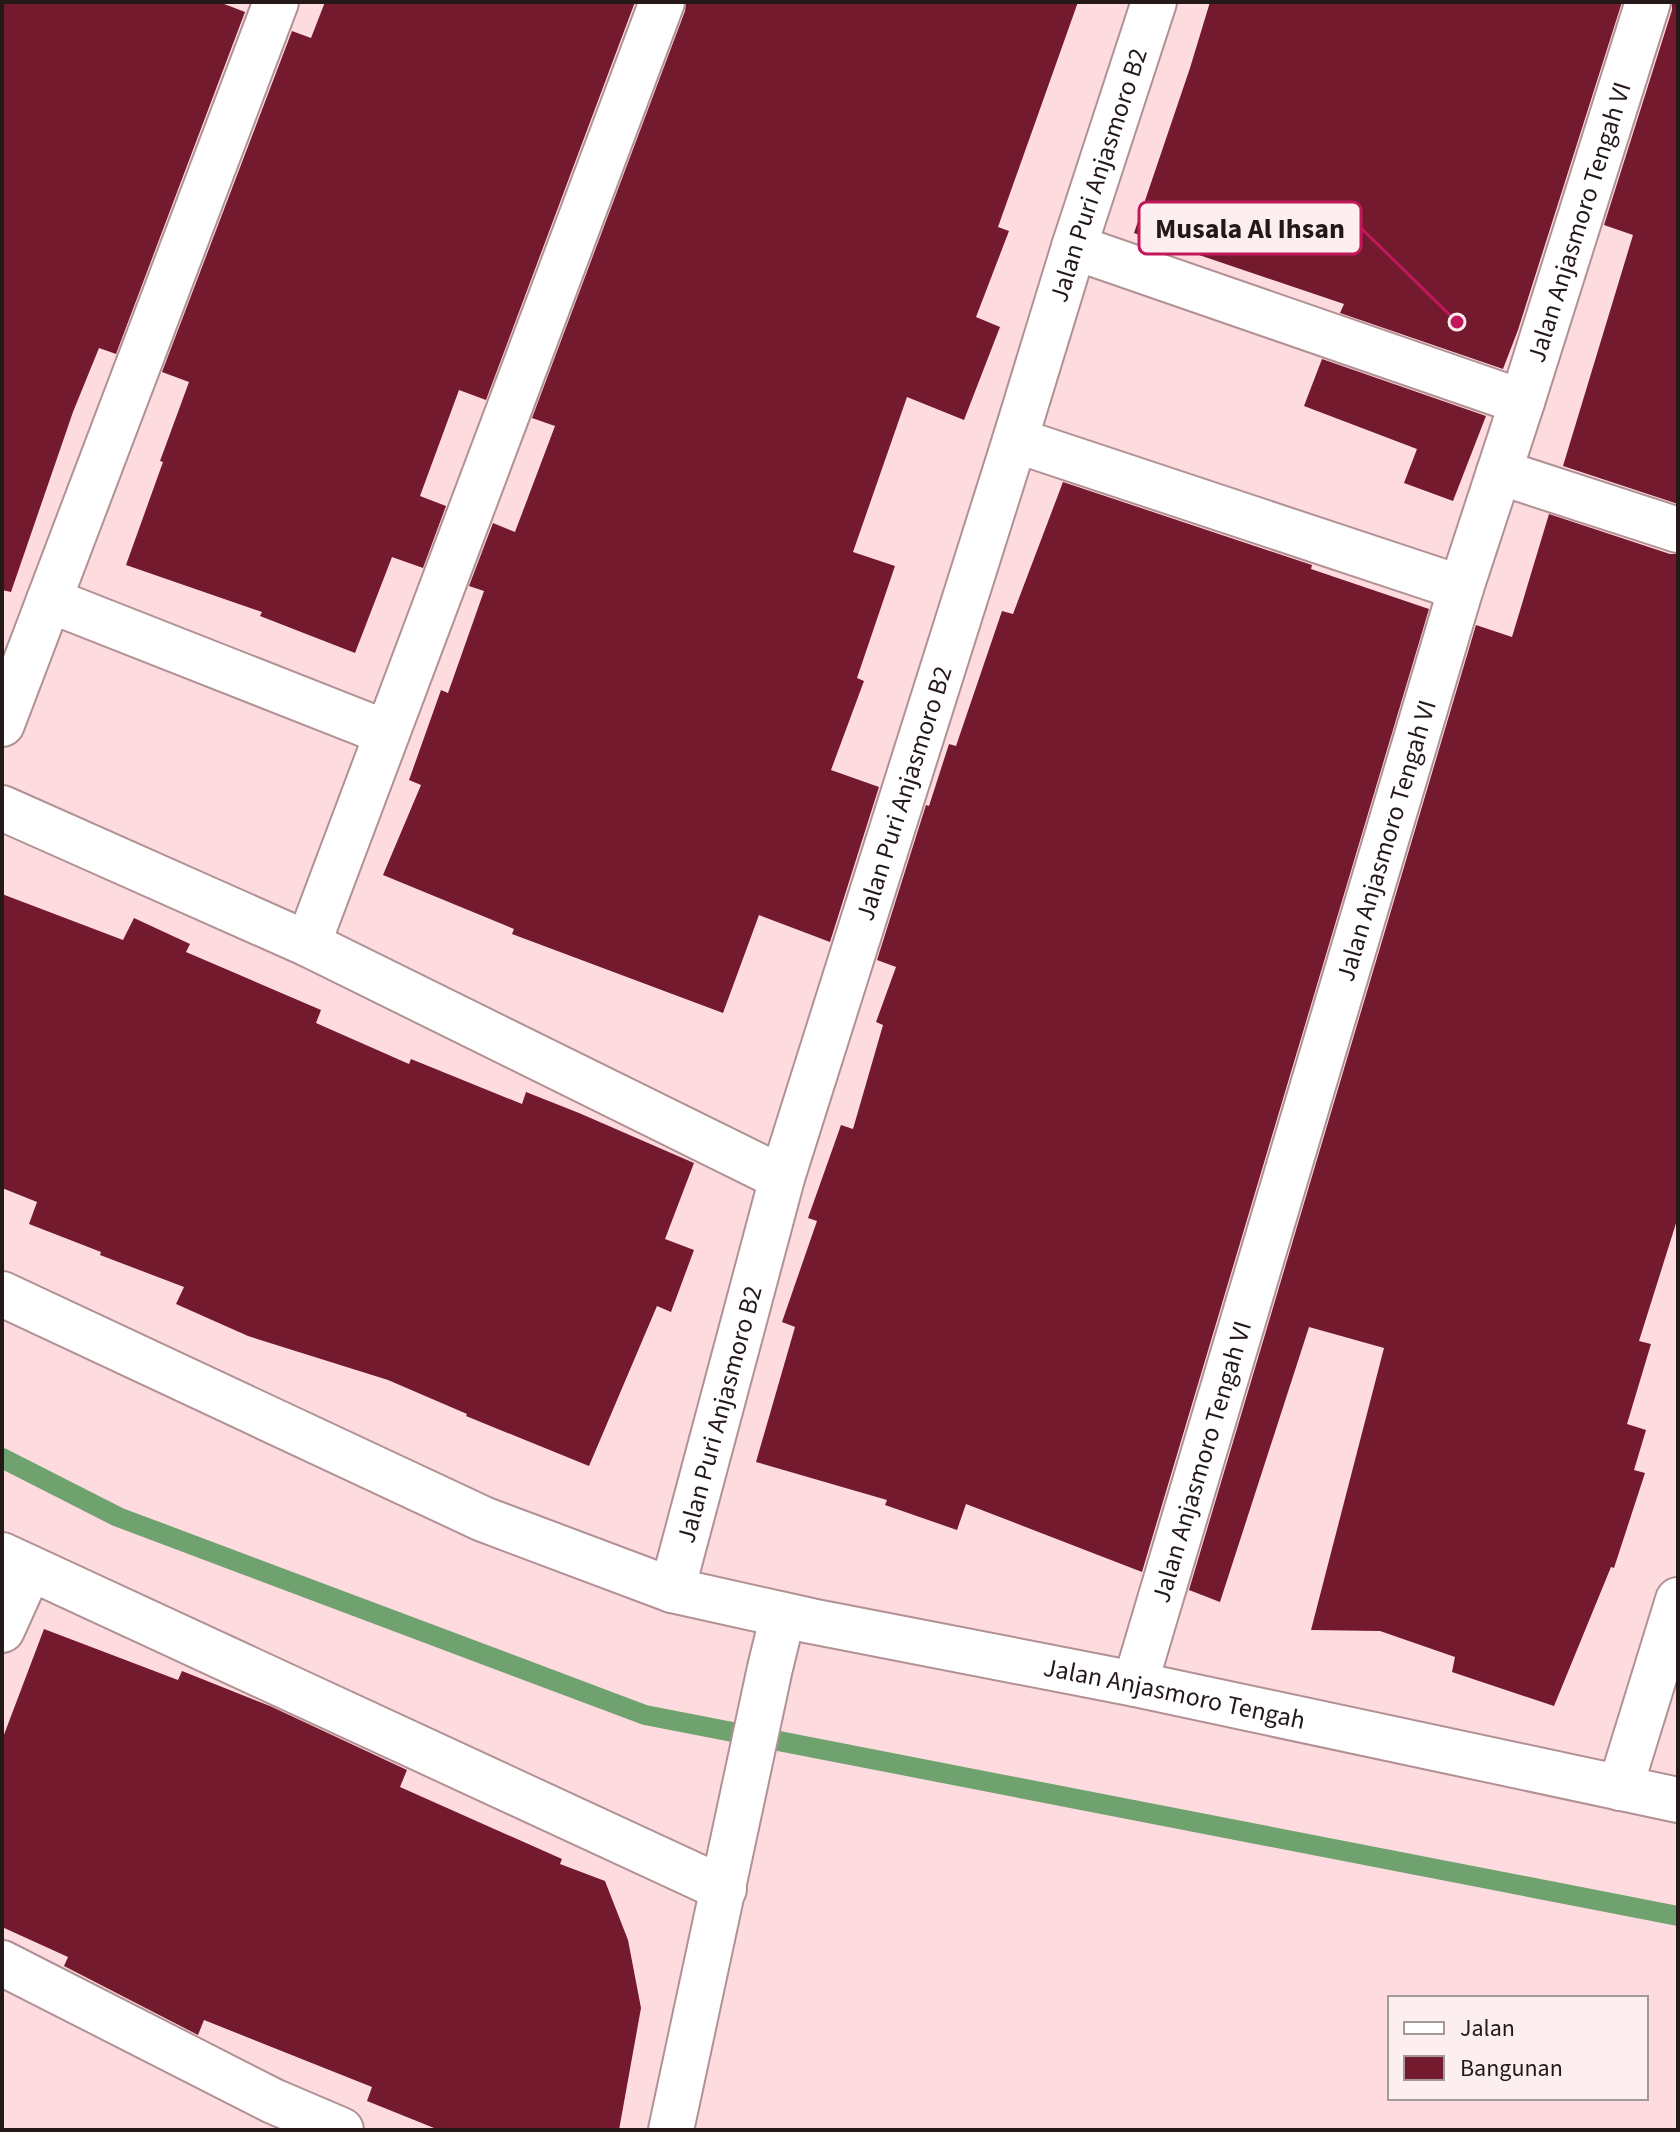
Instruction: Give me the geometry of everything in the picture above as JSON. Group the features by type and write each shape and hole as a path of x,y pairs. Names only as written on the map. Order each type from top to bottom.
{"street":[{"path":"2,724 276,2"},
{"path":"308,944 662,2"},
{"name":"Jalan Puri Anjasmoro B2","path":"672,1590 782,1178 1154,2"},
{"name":"Jalan Anjasmoro Tengah VI","path":"1135,1684 1461,588 1648,2"},
{"path":"1074,247 1522,402"},
{"path":"1015,440 1461,588"},
{"path":"1499,472 1678,530"},
{"path":"49,600 387,733"},
{"path":"2,808 308,944 782,1178"},
{"name":"Jalan Anjasmoro Tengah","path":"2,1294 483,1519 672,1590 783,1615 1135,1684 1678,1800"},
{"path":"2,1630 16,1561 724,1889"},
{"path":"1620,1788 1678,1600"},
{"path":"671,2130 783,1615"},
{"path":"2,1963 273,2101 341,2130"}],"building":[{"path":"2,2 219,2 245,12 116,354 99,348 73,412 11,592 2,590"},
{"path":"325,2 635,2 486,400 459,390 420,496 446,506 423,568 392,557 355,653 260,616 262,612 126,565 189,382 162,372 292,31 311,38"},
{"path":"686,2 1078,2 998,227 1009,231 976,317 1000,327 964,420 907,397 853,552 895,566 857,678 864,681 831,770 879,787 830,942 759,915 723,1013 512,934 514,929 383,875 421,785 409,780 441,690 448,693 484,591 469,586 493,523 515,532 555,426 532,418"},
{"path":"1210,2 1622,2 1503,369 1340,313 1344,304 1134,233"},
{"path":"1672,2 1678,2 1678,504 1563,466 1633,235 1604,225"},
{"path":"1322,359 1486,416 1453,501 1404,483 1417,449 1304,406"},
{"path":"1063,482 1312,565 1311,569 1429,609 1142,1572 966,1504 957,1530 885,1505 887,1500 756,1462 795,1327 782,1322 817,1221 808,1218 841,1125 853,1129 883,1025 876,1022 896,967 877,960 926,805 929,806 949,744 956,746 1002,611 1013,614"},
{"path":"1549,514 1678,554 1678,1217 1639,1341 1651,1344 1627,1424 1646,1430 1634,1470 1645,1473 1614,1568 1611,1567 1554,1706 1452,1672 1455,1657 1380,1631 1311,1630 1384,1348 1309,1327 1220,1602 1189,1590 1476,625 1512,637"},
{"path":"2,894 123,940 134,918 190,944 186,952 321,1010 316,1023 409,1064 411,1059 522,1104 526,1092 694,1163 665,1239 694,1250 671,1312 657,1306 589,1466 466,1416 388,1380 248,1336 176,1304 184,1287 29,1224 37,1202 2,1188"},
{"path":"44,1629 178,1680 182,1671 270,1706 407,1770 400,1787 562,1859 560,1864 605,1881 628,1940 641,2008 619,2130 439,2130 367,2101 372,2087 204,2020 198,2035 64,1966 68,1957 2,1927 2,1740"}],"waterway":[{"path":"2,1458 118,1517 645,1715 1678,1916"}],"place":[{"name":"Musala Al Ihsan","path":"1457,322"}]}
